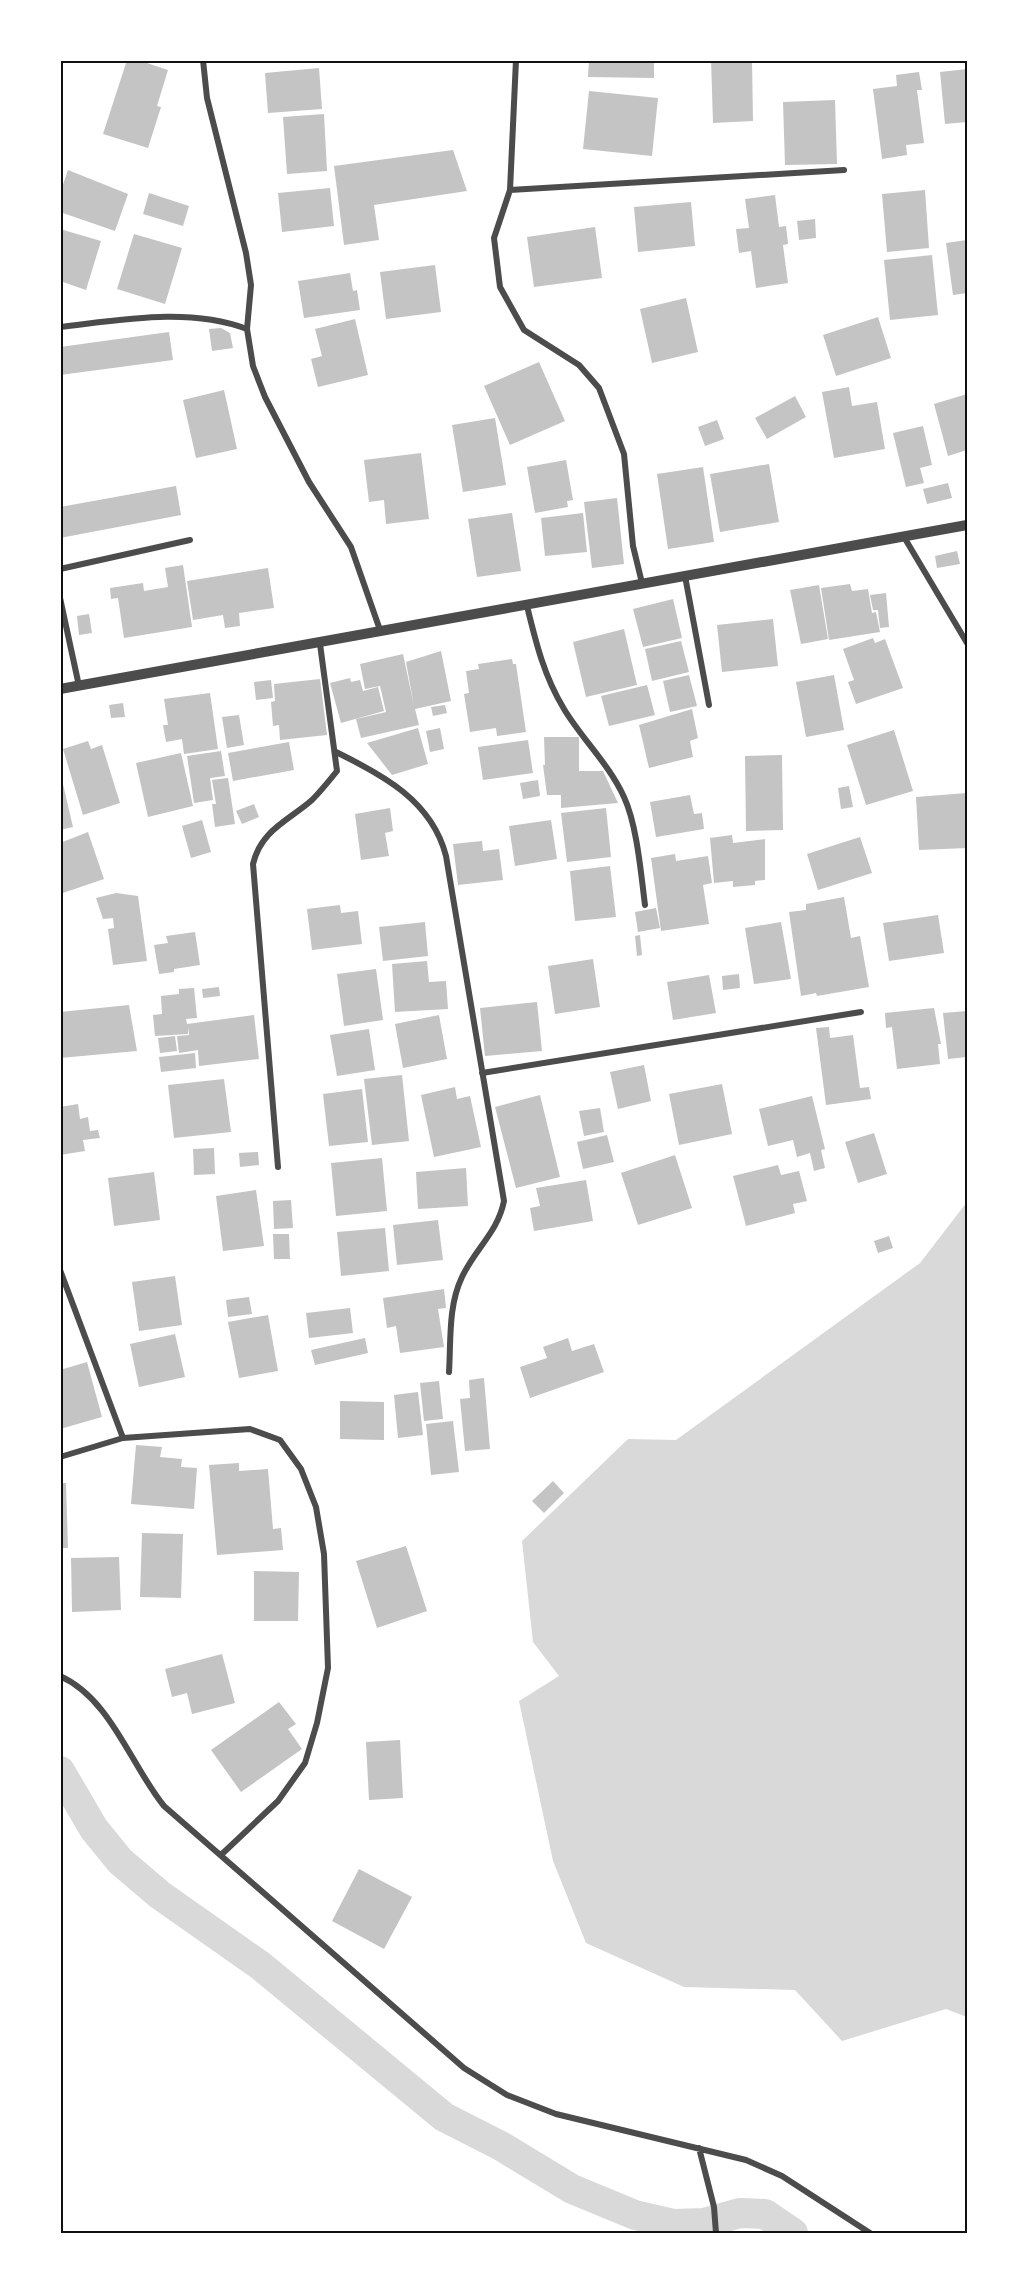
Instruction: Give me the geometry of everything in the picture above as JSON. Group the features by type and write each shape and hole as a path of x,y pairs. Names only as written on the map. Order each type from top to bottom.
{"street":[{"path":"203,60 207,98 246,253 251,285 247,329 253,366 265,397 309,482 351,548 380,630"},
{"path":"516,60 510,190 494,238 500,287 524,330 579,365 599,388 624,454 633,546 642,583"},
{"path":"510,190 844,170"},
{"path":"60,327 164,317 228,322 247,329"},
{"path":"60,689 320,644 380,630 527,606 967,525"},
{"path":"904,537 967,643"},
{"path":"60,569 190,540"},
{"path":"685,576 710,705"},
{"path":"60,598 79,686"},
{"path":"527,606 542,666 565,711 595,749 625,798 638,854 645,905"},
{"path":"278,1167 253,864 256,852 273,828 311,801 337,771 320,644"},
{"path":"336,752 383,775 421,809 442,840 504,1201 501,1218 463,1275 455,1293 449,1372"},
{"path":"482,1073 861,1012"},
{"path":"60,1270 123,1438"},
{"path":"60,1457 123,1438 250,1429 280,1440 301,1469 316,1507 324,1554 328,1668 317,1723 305,1763 278,1801 222,1854"},
{"path":"60,1676 77,1684 105,1712 145,1782 164,1806 222,1854 464,2068 507,2096 556,2114 746,2160 782,2176 825,2201 870,2233"},
{"path":"699,2148 714,2207 716,2231"}],"shaded area":[{"path":"967,1202 967,2017 946,2009 842,2041 795,1990 684,1987 586,1943 553,1861 519,1701 559,1676 533,1642 522,1541 628,1439 676,1440 920,1263"}],"building":[{"path":"127,60 138,60 168,70 157,106 161,107 148,148 103,134"},
{"path":"589,60 654,60 654,78 588,77"},
{"path":"711,60 752,60 753,121 713,123"},
{"path":"319,68 322,109 268,113 265,73"},
{"path":"967,69 967,122 945,124 940,72"},
{"path":"919,72 922,90 917,90 924,143 906,145 907,155 882,159 873,89 897,86 896,75"},
{"path":"589,91 658,98 652,156 583,149"},
{"path":"835,100 837,164 785,165 783,102"},
{"path":"324,114 327,171 287,174 283,117"},
{"path":"453,150 467,191 374,205 379,240 344,245 334,166"},
{"path":"68,170 128,194 115,231 60,212 60,193"},
{"path":"330,188 334,226 282,232 278,193"},
{"path":"925,190 929,248 887,252 882,194"},
{"path":"149,193 189,206 183,226 143,214"},
{"path":"775,195 779,227 786,226 788,244 783,245 788,283 756,288 751,251 739,253 736,229 749,228 745,199"},
{"path":"691,202 695,246 638,252 634,207"},
{"path":"815,219 816,238 799,240 797,221"},
{"path":"595,227 602,278 534,287 527,237"},
{"path":"60,229 101,241 86,290 60,281"},
{"path":"134,234 182,248 165,304 117,289"},
{"path":"967,240 967,293 953,295 946,243"},
{"path":"932,255 938,315 890,320 884,260"},
{"path":"435,265 441,312 386,319 380,272"},
{"path":"350,273 353,291 357,290 360,310 304,318 298,281"},
{"path":"686,298 698,352 652,363 640,309"},
{"path":"878,317 891,358 836,376 823,335"},
{"path":"355,319 368,375 318,387 311,359 322,356 315,329"},
{"path":"221,328 230,333 233,348 212,351 209,329"},
{"path":"169,332 173,360 60,375 60,347"},
{"path":"539,362 565,421 510,445 484,386"},
{"path":"849,387 852,406 877,402 885,449 834,458 822,392"},
{"path":"224,390 237,449 196,458 183,400"},
{"path":"967,394 967,450 948,456 934,404"},
{"path":"795,396 806,417 767,439 755,418"},
{"path":"495,418 506,485 463,492 452,425"},
{"path":"717,420 724,439 705,446 698,427"},
{"path":"923,426 932,465 920,468 924,483 906,487 893,433"},
{"path":"421,453 429,519 386,524 384,500 369,502 364,460"},
{"path":"566,460 573,500 567,501 568,507 535,513 527,467"},
{"path":"769,464 779,522 720,532 710,474"},
{"path":"703,467 714,542 668,549 657,474"},
{"path":"948,483 952,498 927,504 923,489"},
{"path":"176,486 181,515 60,538 60,507"},
{"path":"617,498 624,564 592,568 584,502"},
{"path":"512,513 521,571 477,577 468,519"},
{"path":"583,513 587,552 545,556 541,518"},
{"path":"957,551 960,564 937,568 935,556"},
{"path":"183,565 192,627 124,638 118,598 111,599 110,588 143,583 144,591 168,587 165,568"},
{"path":"268,568 274,608 239,613 240,626 225,628 223,615 193,620 187,581"},
{"path":"850,584 852,591 868,589 872,613 876,612 880,632 829,640 821,588"},
{"path":"819,585 828,639 801,644 790,590"},
{"path":"886,593 889,627 880,628 878,610 873,610 870,595"},
{"path":"673,599 682,638 643,647 633,609"},
{"path":"89,614 92,633 79,635 77,616"},
{"path":"773,619 778,666 722,672 717,625"},
{"path":"624,629 637,685 586,697 573,642"},
{"path":"873,638 875,643 885,639 903,688 856,704 848,682 854,680 843,649"},
{"path":"681,641 689,672 652,681 645,649"},
{"path":"441,651 451,701 415,709 419,725 361,738 356,719 386,712 380,686 365,689 360,664 403,654 414,706 406,662"},
{"path":"512,659 513,664 516,664 526,732 497,736 496,728 470,732 464,694 469,693 466,671 479,669 478,664"},
{"path":"689,675 697,706 670,712 663,681"},
{"path":"834,675 844,730 806,737 796,682"},
{"path":"350,678 351,682 360,680 363,691 378,687 384,711 341,723 330,683"},
{"path":"320,679 327,735 280,740 279,725 273,726 271,702 275,701 274,684"},
{"path":"271,680 273,698 256,700 254,682"},
{"path":"647,685 655,715 609,726 601,696"},
{"path":"210,693 218,749 184,754 182,739 166,742 163,725 168,725 164,699"},
{"path":"123,703 125,717 111,718 109,705"},
{"path":"445,705 447,713 433,716 431,707"},
{"path":"692,709 698,738 690,741 693,757 649,768 639,725"},
{"path":"239,715 244,745 227,748 222,717"},
{"path":"418,728 428,764 392,775 367,743"},
{"path":"440,728 444,749 430,752 426,731"},
{"path":"894,730 913,791 866,805 847,745"},
{"path":"544,737 579,737 579,771 603,771 618,803 561,808 561,795 547,795 543,765 545,765"},
{"path":"528,740 533,773 483,780 478,747"},
{"path":"88,741 91,749 102,745 120,803 83,815 63,749"},
{"path":"289,742 294,770 233,781 228,753"},
{"path":"221,751 225,776 210,778 213,800 194,803 187,756"},
{"path":"181,753 193,806 148,817 136,763"},
{"path":"782,755 783,830 746,831 745,756"},
{"path":"228,778 235,824 215,827 212,804 216,804 212,780"},
{"path":"62,780 73,827 60,830 60,781"},
{"path":"538,780 540,796 523,799 520,783"},
{"path":"849,786 853,807 841,809 838,788"},
{"path":"967,793 967,848 919,850 916,797"},
{"path":"690,795 694,814 702,813 704,829 656,837 650,802"},
{"path":"254,804 259,817 242,824 236,811"},
{"path":"390,808 393,831 385,833 389,856 361,860 355,814"},
{"path":"606,808 611,857 567,862 561,813"},
{"path":"202,820 211,852 191,858 182,826"},
{"path":"551,820 557,859 515,866 509,826"},
{"path":"88,832 104,879 60,894 60,843"},
{"path":"732,835 733,843 765,839 765,880 755,881 755,885 733,887 733,881 714,883 710,838"},
{"path":"860,837 872,873 818,890 807,854"},
{"path":"482,841 483,851 499,849 503,880 458,885 453,844"},
{"path":"675,854 676,861 708,856 712,883 703,885 709,924 661,931 651,858"},
{"path":"610,866 616,917 575,921 570,871"},
{"path":"116,893 138,896 147,961 113,965 108,929 114,928 113,918 103,919 96,898"},
{"path":"844,897 851,938 860,936 869,987 817,996 816,993 801,996 789,912 806,910 806,904"},
{"path":"340,905 341,913 358,911 362,944 312,950 307,909"},
{"path":"656,908 660,928 638,932 635,912"},
{"path":"938,915 944,953 889,961 883,923"},
{"path":"425,922 428,956 383,961 379,927"},
{"path":"781,922 791,979 754,984 745,928"},
{"path":"195,932 200,965 159,974 154,945 168,943 166,936"},
{"path":"640,935 642,955 637,956 635,936"},
{"path":"593,959 600,1007 555,1014 548,966"},
{"path":"427,961 429,982 446,981 448,1009 395,1012 392,964"},
{"path":"376,969 383,1020 344,1026 337,974"},
{"path":"739,974 740,988 723,990 722,976"},
{"path":"709,975 716,1013 673,1020 667,982"},
{"path":"219,987 220,996 203,998 202,989"},
{"path":"194,988 197,1018 186,1019 187,1024 254,1015 259,1059 199,1066 198,1050 179,1053 177,1036 189,1035 188,1027 188,1034 155,1036 153,1015 162,1014 161,996 179,994 179,989"},
{"path":"537,1002 542,1051 485,1056 480,1008"},
{"path":"129,1005 137,1051 60,1058 60,1012"},
{"path":"934,1008 941,1044 938,1044 940,1064 897,1069 892,1027 886,1028 885,1013"},
{"path":"967,1011 967,1057 948,1059 943,1013"},
{"path":"439,1015 447,1059 403,1068 395,1024"},
{"path":"829,1027 830,1038 853,1035 860,1088 869,1087 871,1099 826,1105 816,1028"},
{"path":"369,1029 375,1070 337,1076 330,1035"},
{"path":"175,1036 177,1051 160,1053 158,1038"},
{"path":"195,1053 196,1068 161,1072 159,1057"},
{"path":"644,1065 651,1101 618,1109 610,1072"},
{"path":"402,1075 409,1141 372,1145 364,1079"},
{"path":"224,1079 231,1132 174,1138 168,1085"},
{"path":"722,1084 732,1134 679,1145 669,1094"},
{"path":"455,1087 457,1099 470,1096 481,1147 434,1157 421,1095"},
{"path":"362,1089 368,1142 329,1146 323,1094"},
{"path":"540,1095 560,1177 516,1188 495,1107"},
{"path":"812,1096 825,1149 821,1150 825,1168 814,1171 810,1153 797,1157 793,1140 768,1146 759,1109"},
{"path":"78,1104 80,1119 88,1117 90,1131 98,1130 100,1138 83,1140 85,1151 60,1155 60,1107"},
{"path":"600,1108 604,1132 584,1136 579,1111"},
{"path":"874,1133 887,1174 858,1183 845,1142"},
{"path":"607,1135 614,1162 583,1169 577,1142"},
{"path":"214,1148 215,1174 194,1175 193,1149"},
{"path":"258,1152 259,1165 240,1167 239,1153"},
{"path":"675,1155 692,1208 638,1225 621,1173"},
{"path":"382,1158 387,1211 336,1216 331,1163"},
{"path":"778,1165 781,1175 799,1171 807,1201 793,1204 795,1213 746,1226 733,1176"},
{"path":"466,1168 468,1206 418,1209 416,1172"},
{"path":"154,1172 160,1220 114,1226 108,1178"},
{"path":"586,1180 593,1221 534,1231 530,1208 540,1206 536,1188"},
{"path":"256,1190 264,1246 223,1251 216,1196"},
{"path":"291,1200 293,1228 274,1229 273,1201"},
{"path":"438,1220 443,1260 397,1265 393,1225"},
{"path":"385,1228 389,1271 341,1276 337,1232"},
{"path":"273,1234 289,1234 290,1259 274,1259"},
{"path":"889,1236 893,1248 878,1253 874,1241"},
{"path":"175,1276 182,1325 139,1331 132,1282"},
{"path":"444,1289 446,1308 438,1309 444,1347 400,1353 396,1326 387,1328 383,1298"},
{"path":"249,1297 252,1314 228,1317 226,1300"},
{"path":"350,1308 353,1333 309,1338 306,1313"},
{"path":"268,1315 278,1371 239,1378 228,1322"},
{"path":"175,1334 185,1377 139,1387 130,1344"},
{"path":"365,1338 368,1353 315,1365 311,1350"},
{"path":"568,1338 572,1351 594,1344 604,1372 530,1398 520,1367 547,1358 543,1347"},
{"path":"87,1362 102,1417 60,1429 60,1370"},
{"path":"484,1378 490,1449 465,1451 460,1399 470,1398 469,1380"},
{"path":"439,1381 443,1419 424,1421 420,1383"},
{"path":"418,1392 423,1435 398,1438 394,1395"},
{"path":"340,1401 384,1402 384,1440 340,1439"},
{"path":"453,1421 459,1472 431,1475 426,1424"},
{"path":"136,1445 162,1447 160,1457 182,1459 181,1467 197,1468 194,1509 131,1504"},
{"path":"239,1463 239,1471 268,1469 273,1529 281,1528 283,1550 217,1555 209,1465"},
{"path":"553,1481 564,1493 544,1513 532,1501"},
{"path":"60,1483 66,1483 68,1548 60,1548"},
{"path":"142,1533 183,1534 181,1598 140,1597"},
{"path":"406,1546 427,1611 377,1628 356,1561"},
{"path":"119,1557 121,1610 72,1612 71,1558"},
{"path":"254,1571 299,1572 298,1621 254,1621"},
{"path":"222,1654 235,1703 192,1714 187,1693 172,1697 165,1669"},
{"path":"279,1702 296,1724 288,1729 302,1749 241,1792 211,1750"},
{"path":"400,1740 403,1798 369,1800 366,1742"},
{"path":"359,1869 412,1897 384,1949 332,1921"}],"waterway":[{"path":"60,1771 94,1829 120,1861 160,1895 261,1966 444,2117 501,2146 572,2189 635,2215 674,2224 704,2223 740,2213 765,2214 793,2233"}]}
